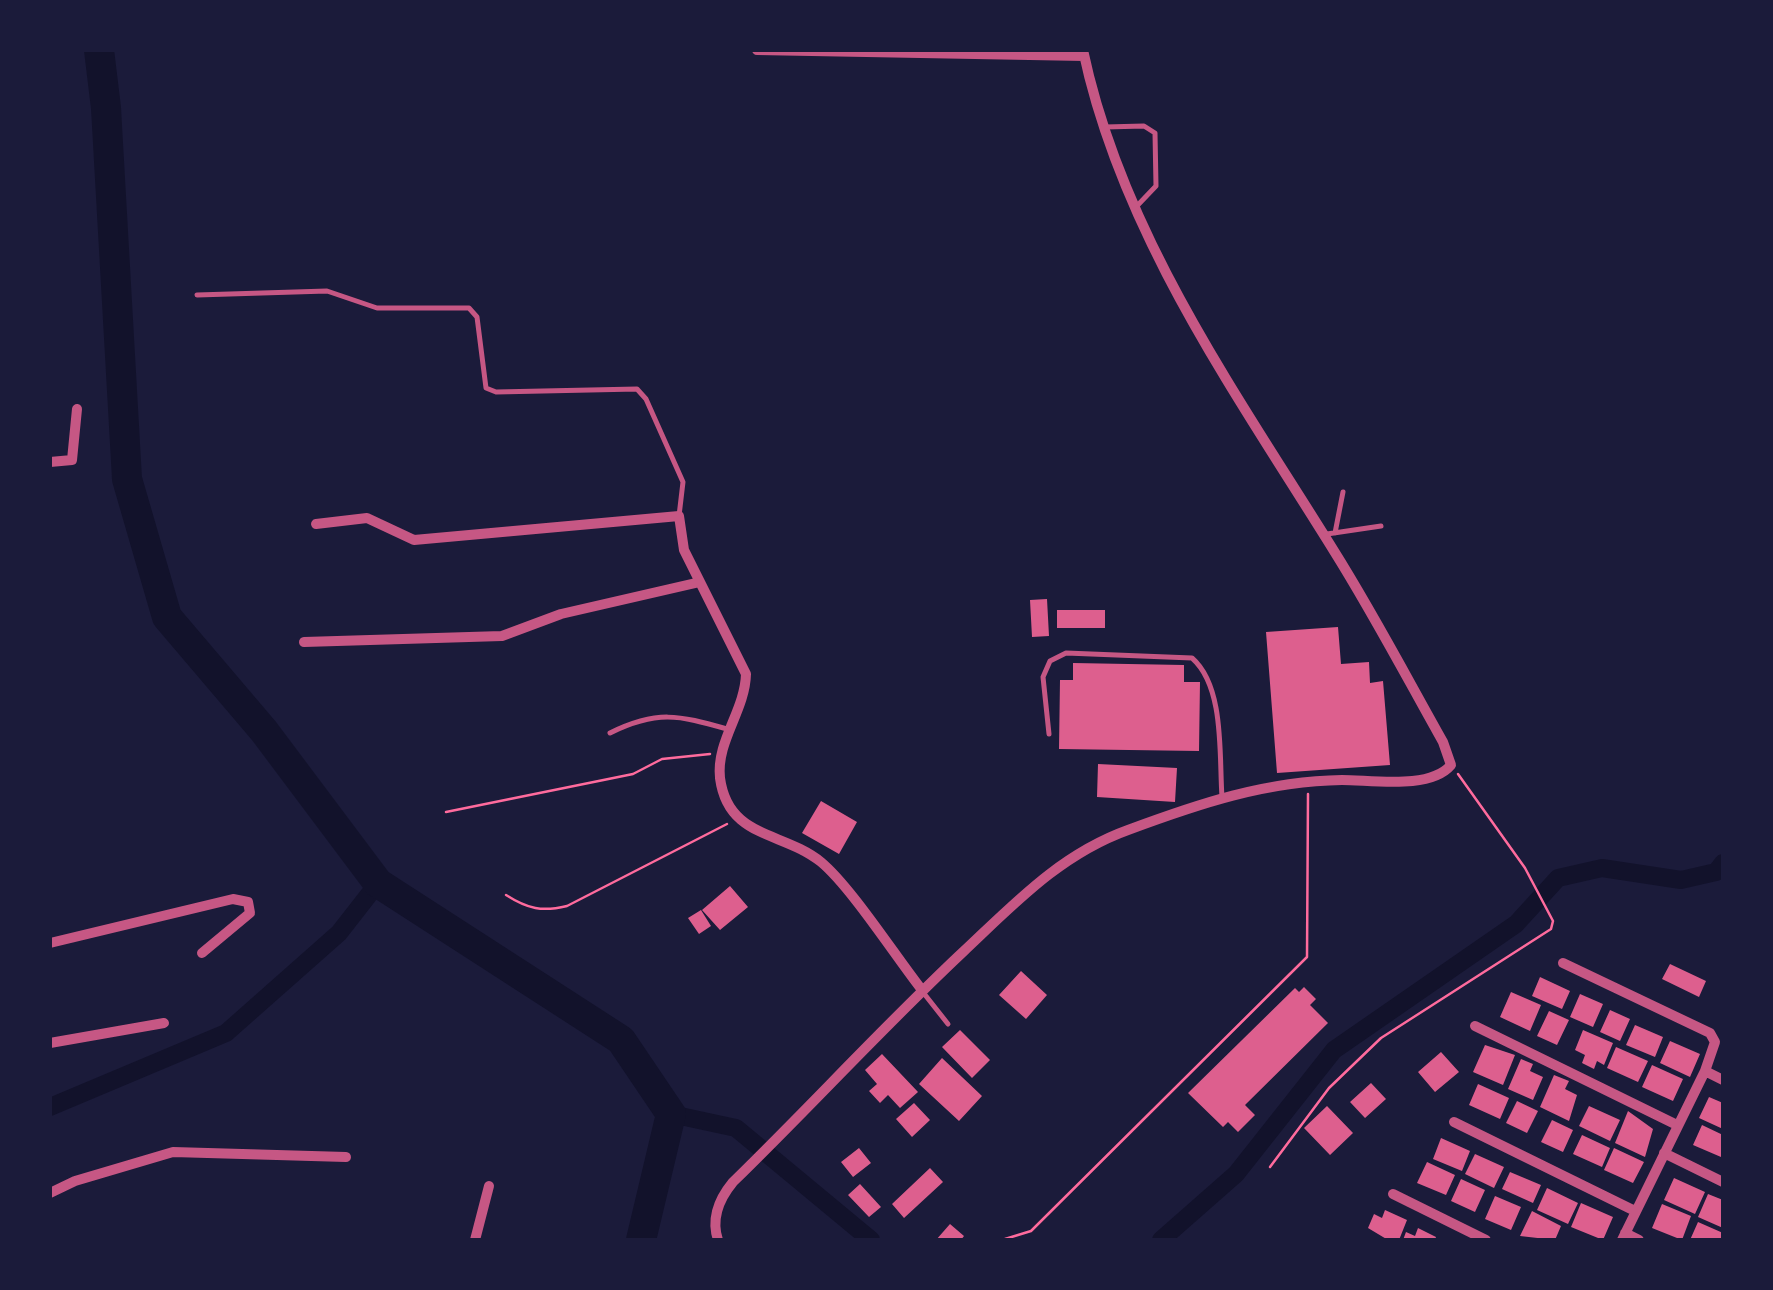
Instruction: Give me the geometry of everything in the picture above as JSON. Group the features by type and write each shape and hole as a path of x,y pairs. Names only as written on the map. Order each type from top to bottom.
{"street":[{"path":"718,1240 713,1226 716,1212 724,1192 742,1172 922,990 1048,872 1073,855 1107,837 1222,797 1308,782 1433,779 1451,766 1449,753 1330,534 1210,350 1135,208 1084,53 756,50"},
{"path":"50,462 72,460 76,452 77,409"},
{"path":"316,524 368,518 414,540 679,516 684,550 746,674 745,697 721,753 720,780 737,819 819,860 922,990"},
{"path":"304,642 502,636 561,614 700,582"},
{"path":"50,943 233,899 248,902 250,913 202,953"},
{"path":"1563,963 1710,1033 1714,1051 1623,1237 1639,1240"},
{"path":"50,1043 164,1023"},
{"path":"1474,1026 1677,1126"},
{"path":"1705,1071 1723,1080"},
{"path":"1454,1122 1635,1211"},
{"path":"50,1194 75,1181 173,1152 346,1157"},
{"path":"1664,1153 1723,1182"},
{"path":"475,1240 489,1186"},
{"path":"1393,1194 1486,1240"}],"lane":[{"path":"1106,127 1144,126 1154,133 1156,186 1135,208"},
{"path":"197,296 327,291 377,308 469,308 476,317 486,388 496,392 637,389 646,399 683,482 679,516"},
{"path":"1343,492 1330,534 1381,526"},
{"path":"1050,734 1043,677 1050,661 1066,654 1192,658 1204,669 1211,692 1222,797"},
{"path":"610,733 643,717 660,715 731,730"},
{"path":"922,990 948,1024"}],"path":[{"path":"446,812 633,774 662,760 721,753"},
{"path":"1270,1167 1329,1088 1380,1038 1552,929 1553,920 1525,868 1451,766"},
{"path":"1004,1240 1031,1231 1307,957 1308,782"},
{"path":"506,896 525,907 548,910 567,906 737,819"}],"building":[{"path":"1047,599 1049,636 1032,637 1030,600"},
{"path":"1057,610 1105,610 1105,628 1057,628"},
{"path":"1338,627 1341,664 1369,662 1370,683 1383,681 1390,765 1277,773 1266,632"},
{"path":"1073,663 1184,665 1184,682 1200,682 1199,751 1059,749 1060,680 1073,680"},
{"path":"1098,764 1177,768 1175,802 1097,797"},
{"path":"821,801 857,822 839,854 802,833"},
{"path":"730,886 748,907 720,930 702,910"},
{"path":"701,910 711,926 699,934 688,918"},
{"path":"1670,964 1706,981 1699,997 1662,979"},
{"path":"1021,971 1047,995 1026,1019 999,995"},
{"path":"1540,977 1570,991 1562,1009 1532,996"},
{"path":"1304,987 1316,999 1310,1005 1328,1023 1245,1105 1255,1115 1238,1132 1228,1122 1223,1127 1188,1093 1295,988 1299,992"},
{"path":"1511,992 1541,1005 1530,1031 1500,1017"},
{"path":"1580,994 1603,1004 1593,1027 1570,1017"},
{"path":"1610,1010 1630,1019 1620,1041 1600,1032"},
{"path":"1549,1011 1569,1020 1557,1045 1537,1036"},
{"path":"1635,1025 1663,1037 1655,1057 1626,1045"},
{"path":"960,1030 990,1060 972,1078 942,1047"},
{"path":"1583,1030 1613,1043 1604,1065 1597,1061 1594,1069 1582,1063 1585,1055 1575,1050"},
{"path":"1670,1041 1700,1054 1690,1077 1660,1063"},
{"path":"1485,1045 1515,1055 1503,1085 1473,1072"},
{"path":"1616,1047 1648,1061 1638,1082 1607,1068"},
{"path":"1441,1052 1459,1072 1435,1092 1418,1072"},
{"path":"882,1054 918,1092 900,1108 888,1095 880,1103 869,1091 877,1084 865,1070"},
{"path":"942,1058 982,1096 959,1121 919,1084"},
{"path":"1521,1059 1533,1064 1530,1071 1543,1077 1533,1100 1508,1089"},
{"path":"1652,1065 1683,1079 1673,1101 1642,1087"},
{"path":"1554,1075 1569,1081 1565,1089 1577,1095 1569,1121 1540,1107"},
{"path":"1371,1083 1386,1099 1365,1118 1350,1102"},
{"path":"1478,1084 1509,1098 1500,1119 1469,1105"},
{"path":"1709,1097 1723,1103 1723,1129 1699,1118"},
{"path":"1517,1101 1538,1111 1527,1133 1506,1123"},
{"path":"914,1103 930,1120 912,1137 896,1119"},
{"path":"1327,1106 1353,1133 1330,1155 1304,1128"},
{"path":"1589,1106 1620,1120 1610,1141 1579,1126"},
{"path":"1628,1111 1653,1129 1645,1157 1615,1143"},
{"path":"1552,1120 1573,1130 1563,1152 1541,1142"},
{"path":"1702,1125 1723,1135 1721,1157 1693,1145"},
{"path":"1582,1135 1610,1148 1602,1167 1573,1154"},
{"path":"1441,1138 1470,1151 1462,1171 1433,1159"},
{"path":"859,1148 871,1163 853,1177 841,1162"},
{"path":"1614,1148 1644,1162 1633,1183 1604,1170"},
{"path":"1475,1154 1504,1167 1494,1188 1465,1174"},
{"path":"1427,1162 1455,1175 1446,1195 1417,1183"},
{"path":"930,1168 943,1182 904,1218 892,1204"},
{"path":"1510,1172 1541,1185 1533,1203 1502,1189"},
{"path":"1674,1178 1705,1192 1695,1214 1664,1200"},
{"path":"1461,1179 1485,1190 1475,1212 1451,1201"},
{"path":"860,1184 881,1207 869,1217 848,1195"},
{"path":"1547,1188 1578,1203 1568,1224 1537,1210"},
{"path":"1708,1194 1723,1200 1723,1228 1698,1217"},
{"path":"1495,1196 1521,1207 1511,1230 1485,1219"},
{"path":"1581,1203 1613,1217 1603,1240 1571,1227"},
{"path":"1662,1204 1691,1216 1682,1240 1652,1228"},
{"path":"1385,1210 1407,1220 1399,1240 1388,1240 1368,1228 1374,1214 1382,1218"},
{"path":"1532,1211 1561,1226 1555,1240 1520,1236"},
{"path":"1698,1222 1723,1233 1723,1240 1690,1240"},
{"path":"950,1224 964,1236 961,1240 936,1240"},
{"path":"1418,1228 1436,1237 1435,1240 1403,1240 1406,1232 1415,1236"}],"waterway":[{"path":"99,50 106,108 127,479 167,617 264,731 378,883 621,1040 671,1114 641,1240"},
{"path":"1161,1240 1236,1174 1334,1050 1516,924 1558,878 1602,868 1681,880 1716,872 1723,863"},
{"path":"50,1107 226,1033 339,933 378,883"},
{"path":"671,1114 736,1128 871,1240"}]}
